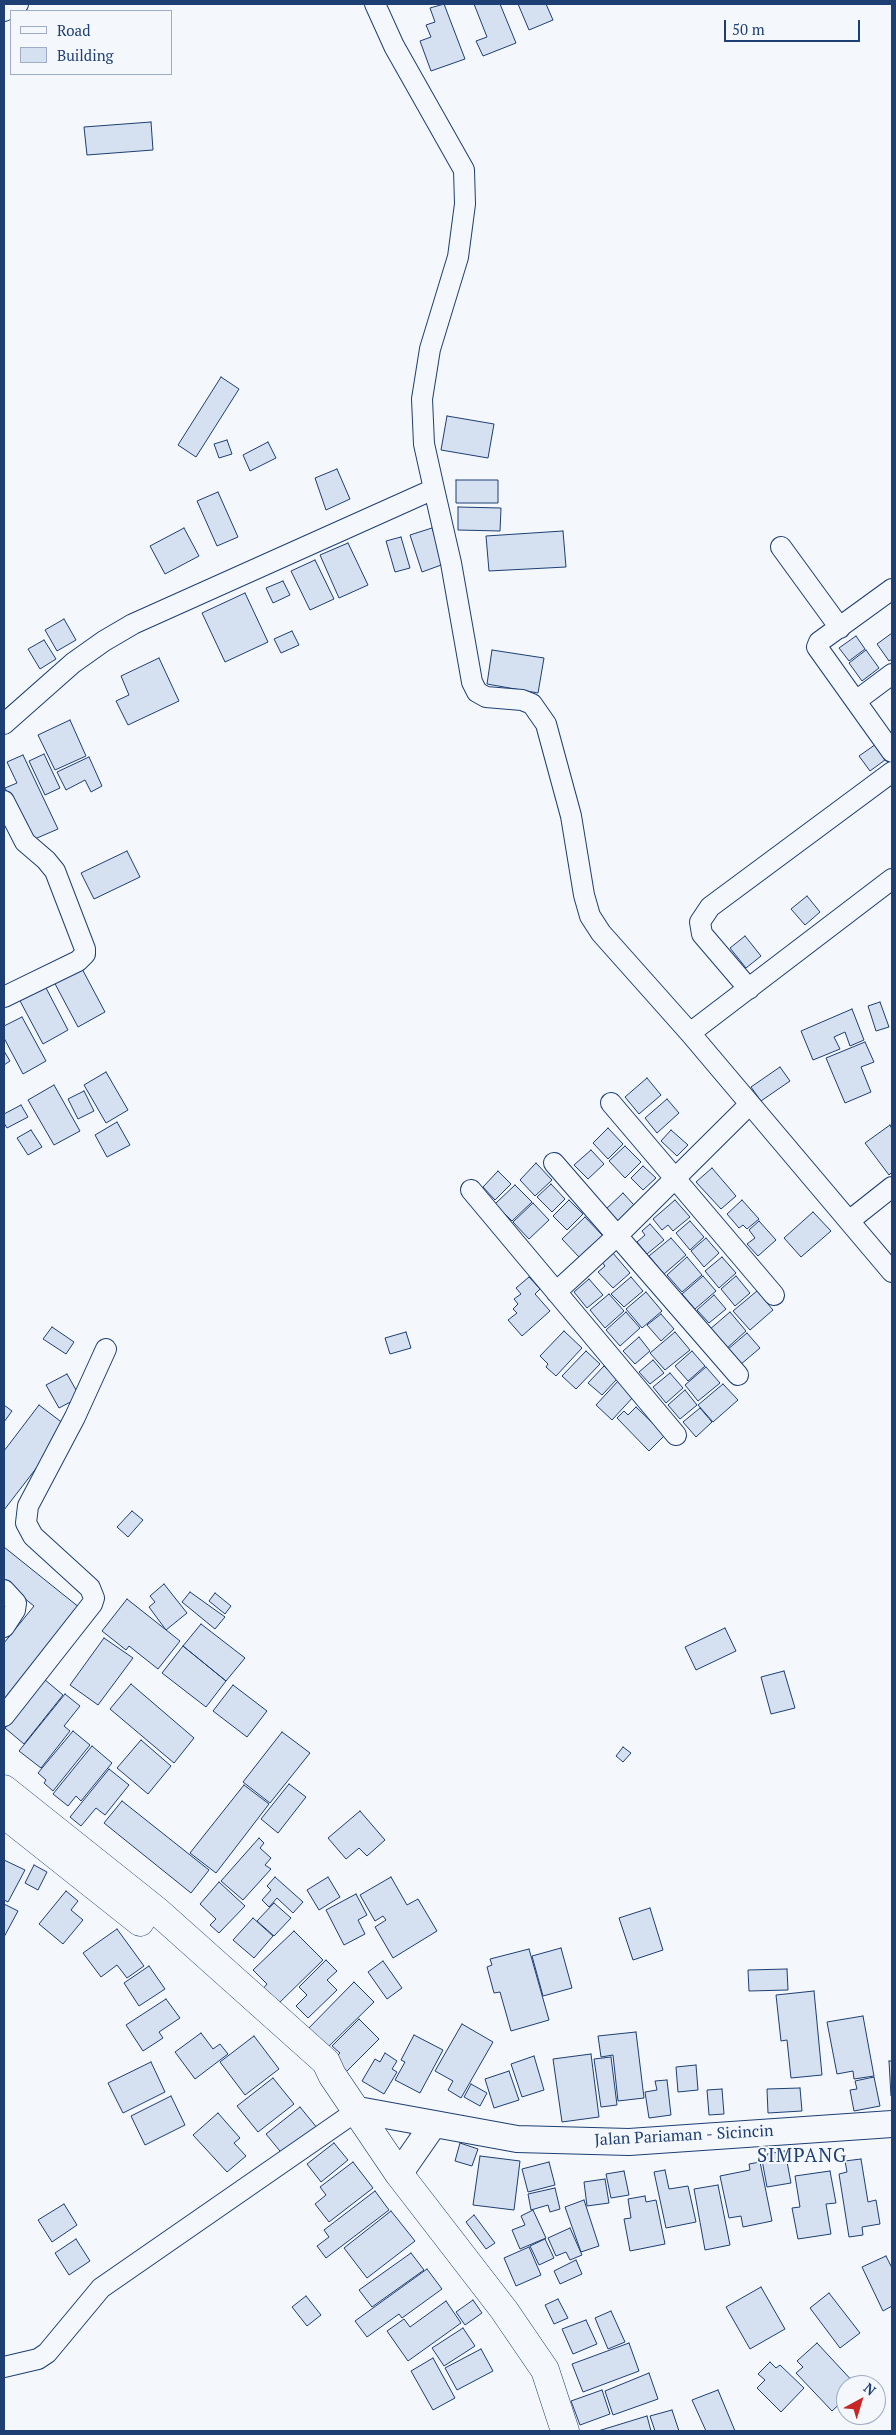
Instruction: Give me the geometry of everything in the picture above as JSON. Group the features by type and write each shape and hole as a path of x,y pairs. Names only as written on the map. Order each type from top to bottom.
{"highway":[{"path":"4,1789 157,1911 326,2062 332,2076 358,2110 399,2174 504,2310 545,2370 565,2431"},
{"path":"4,1814 140,1921 316,2070 332,2076"}],"main road":[{"name":"Jalan Pariaman - Sicincin","path":"358,2110 517,2139 629,2142 892,2124"},
{"path":"399,2174 433,2125"}],"street":[{"path":"4,11 18,4"},
{"path":"379,5 394,46 464,170 465,204 458,257 430,349 422,399 424,444 451,564 472,682 477,692 486,697 522,700 532,704 546,724 564,786 584,895 590,916 601,934 690,1033 892,1272"},
{"path":"4,724 73,663 104,641 133,624 434,489"},
{"path":"780,547 840,628"},
{"path":"892,589 819,642 817,647 892,752"},
{"path":"856,701 892,674"},
{"path":"749,989 702,934 700,922 710,907 892,772"},
{"path":"4,801 21,837 46,860 55,872 85,950 85,954 78,961 4,997"},
{"path":"690,1033 892,880"},
{"path":"611,1103 774,1294"},
{"path":"556,1292 750,1104"},
{"path":"554,1163 618,1234 738,1375"},
{"path":"849,1221 892,1187"},
{"path":"471,1190 676,1435"},
{"path":"4,1716 92,1604 94,1598 90,1588 33,1536 26,1523 28,1506 75,1416 106,1349"},
{"path":"4,1590 16,1602 15,1610 4,1627"},
{"path":"4,2367 38,2359 47,2353 101,2288 358,2110"}],"building":[{"path":"444,4 465,59 431,71 420,41 431,37 426,25 435,22 430,8"},
{"path":"474,4 500,4 516,43 483,56 476,41 487,37"},
{"path":"518,4 546,4 553,20 529,30"},
{"path":"151,122 153,150 87,155 84,127"},
{"path":"221,377 239,389 196,457 178,445"},
{"path":"447,416 494,424 488,458 441,450"},
{"path":"227,440 232,454 219,458 214,444"},
{"path":"268,442 276,458 250,471 243,455"},
{"path":"337,469 350,499 326,510 315,478"},
{"path":"456,480 498,480 498,503 456,503"},
{"path":"218,492 238,537 217,546 197,501"},
{"path":"458,507 501,508 500,531 458,530"},
{"path":"184,528 199,556 165,574 150,546"},
{"path":"432,528 444,564 422,572 410,535"},
{"path":"563,531 566,567 489,571 486,536"},
{"path":"401,537 410,568 395,572 386,541"},
{"path":"348,543 368,585 339,598 320,555"},
{"path":"315,560 334,599 310,610 291,571"},
{"path":"283,581 290,595 273,603 266,588"},
{"path":"245,593 268,642 225,662 202,613"},
{"path":"64,619 76,640 57,651 45,630"},
{"path":"292,631 299,645 281,653 274,639"},
{"path":"892,633 892,659 889,661 877,644"},
{"path":"856,636 865,649 849,661 839,648"},
{"path":"44,640 56,659 40,669 28,649"},
{"path":"492,650 544,658 538,693 487,684"},
{"path":"866,650 879,668 862,681 849,663"},
{"path":"159,658 179,701 128,725 116,701 129,695 121,676"},
{"path":"70,720 86,756 55,770 38,735"},
{"path":"879,742 889,757 870,771 859,756"},
{"path":"44,754 60,788 45,795 29,761"},
{"path":"23,755 58,829 30,841 5,788 17,783 7,762"},
{"path":"89,757 102,786 91,792 85,780 66,790 57,772"},
{"path":"127,851 140,877 94,899 81,873"},
{"path":"807,896 820,912 805,925 791,909"},
{"path":"745,936 761,956 746,968 730,948"},
{"path":"80,965 105,1012 78,1027 53,980"},
{"path":"45,986 68,1030 43,1044 19,999"},
{"path":"880,1002 889,1027 876,1031 868,1006"},
{"path":"852,1009 864,1040 850,1046 845,1032 834,1037 840,1049 813,1060 801,1031"},
{"path":"22,1017 46,1061 23,1074 4,1038 4,1026"},
{"path":"865,1042 874,1062 861,1067 871,1092 845,1103 826,1058"},
{"path":"4,1051 10,1061 4,1065"},
{"path":"780,1067 790,1081 761,1101 751,1087"},
{"path":"106,1072 128,1110 106,1123 84,1085"},
{"path":"647,1078 661,1095 639,1114 625,1097"},
{"path":"54,1085 80,1131 54,1145 28,1100"},
{"path":"84,1091 94,1111 78,1119 68,1099"},
{"path":"667,1099 679,1113 657,1133 645,1118"},
{"path":"21,1105 28,1117 7,1128 4,1123 4,1114"},
{"path":"117,1122 130,1145 107,1157 95,1135"},
{"path":"890,1125 892,1129 892,1172 889,1175 865,1143"},
{"path":"608,1128 623,1144 608,1159 593,1143"},
{"path":"31,1130 42,1147 28,1155 17,1138"},
{"path":"671,1130 688,1145 677,1156 661,1141"},
{"path":"625,1146 641,1162 625,1178 609,1161"},
{"path":"591,1150 604,1164 588,1179 574,1165"},
{"path":"536,1163 552,1180 535,1196 520,1180"},
{"path":"643,1166 656,1178 643,1190 631,1178"},
{"path":"712,1168 736,1196 721,1209 696,1182"},
{"path":"498,1171 511,1184 495,1200 483,1187"},
{"path":"551,1184 565,1199 552,1212 537,1197"},
{"path":"515,1185 532,1202 512,1221 495,1204"},
{"path":"623,1193 634,1205 617,1222 605,1210"},
{"path":"569,1200 583,1214 567,1230 553,1216"},
{"path":"675,1200 690,1217 673,1231 668,1225 662,1230 653,1219"},
{"path":"742,1200 759,1219 747,1229 743,1225 739,1228 727,1214"},
{"path":"533,1203 549,1220 529,1239 513,1222"},
{"path":"813,1212 831,1231 801,1257 784,1238"},
{"path":"585,1217 603,1236 580,1258 562,1239"},
{"path":"690,1221 704,1237 690,1250 676,1233"},
{"path":"759,1221 776,1240 758,1256 747,1244 755,1238 749,1230"},
{"path":"650,1224 664,1240 647,1254 637,1242 645,1235 642,1231"},
{"path":"671,1238 686,1255 664,1274 649,1256"},
{"path":"706,1238 719,1253 704,1267 691,1251"},
{"path":"612,1252 630,1273 613,1288 598,1272 605,1266 601,1261"},
{"path":"687,1257 702,1275 682,1292 667,1275"},
{"path":"722,1257 736,1273 719,1288 705,1271"},
{"path":"703,1276 716,1291 695,1309 682,1294"},
{"path":"736,1276 750,1293 735,1306 721,1289"},
{"path":"529,1277 540,1289 535,1294 550,1311 522,1336 508,1320 517,1313 513,1309 518,1304 514,1299 521,1294 516,1288"},
{"path":"631,1277 643,1291 624,1307 611,1294"},
{"path":"589,1279 603,1295 587,1308 574,1292"},
{"path":"757,1291 773,1310 750,1330 733,1311"},
{"path":"646,1292 662,1311 642,1328 626,1309"},
{"path":"609,1294 624,1311 605,1328 590,1310"},
{"path":"714,1295 726,1309 709,1323 697,1310"},
{"path":"626,1312 640,1328 620,1346 606,1330"},
{"path":"730,1312 746,1331 726,1349 709,1330"},
{"path":"661,1314 674,1329 661,1341 647,1325"},
{"path":"52,1327 74,1342 66,1354 43,1339"},
{"path":"564,1331 582,1348 556,1376 546,1367 548,1364 540,1356"},
{"path":"406,1332 411,1348 390,1354 385,1338"},
{"path":"675,1332 690,1350 665,1370 650,1353"},
{"path":"747,1333 760,1348 740,1365 727,1350"},
{"path":"639,1337 650,1351 635,1364 623,1351"},
{"path":"586,1351 600,1364 576,1389 562,1376"},
{"path":"692,1351 705,1366 688,1381 675,1366"},
{"path":"653,1360 664,1373 650,1384 639,1372"},
{"path":"604,1366 617,1379 602,1395 588,1383"},
{"path":"706,1367 720,1383 698,1401 685,1385"},
{"path":"670,1373 683,1388 666,1403 653,1387"},
{"path":"67,1374 80,1397 59,1408 46,1385"},
{"path":"619,1380 635,1395 612,1420 596,1405"},
{"path":"723,1384 738,1400 713,1422 698,1405"},
{"path":"685,1390 697,1405 680,1419 668,1405"},
{"path":"4,1405 12,1411 4,1422"},
{"path":"39,1405 68,1427 4,1510 4,1451"},
{"path":"636,1407 665,1435 649,1451 617,1418 624,1411 628,1415"},
{"path":"700,1408 712,1422 696,1437 683,1422"},
{"path":"132,1511 143,1520 128,1537 117,1527"},
{"path":"4,1547 80,1608 4,1703 4,1643 34,1606 4,1582"},
{"path":"164,1584 187,1613 166,1630 149,1607 155,1602 150,1596"},
{"path":"190,1592 225,1617 215,1629 182,1602"},
{"path":"215,1593 231,1606 225,1614 209,1601"},
{"path":"127,1599 180,1641 158,1669 129,1646 126,1650 102,1631"},
{"path":"201,1624 245,1658 226,1681 183,1646"},
{"path":"725,1628 736,1651 696,1670 685,1647"},
{"path":"104,1638 133,1658 98,1705 70,1685"},
{"path":"183,1646 226,1681 206,1707 162,1673"},
{"path":"784,1671 795,1708 771,1714 761,1677"},
{"path":"44,1679 63,1695 24,1744 5,1728"},
{"path":"131,1684 194,1738 174,1763 110,1709"},
{"path":"233,1685 267,1711 247,1737 213,1711"},
{"path":"65,1694 80,1706 64,1726 70,1731 41,1768 19,1751"},
{"path":"73,1731 90,1745 53,1791 44,1783 46,1780 38,1773"},
{"path":"282,1732 310,1753 270,1803 243,1782"},
{"path":"141,1740 171,1766 148,1794 117,1768"},
{"path":"92,1746 112,1763 81,1801 76,1796 68,1806 53,1794"},
{"path":"623,1747 631,1753 623,1762 616,1756"},
{"path":"109,1769 129,1785 105,1815 96,1808 81,1826 70,1817"},
{"path":"289,1784 306,1797 278,1833 261,1819"},
{"path":"244,1785 269,1804 216,1873 190,1853"},
{"path":"122,1801 209,1870 191,1893 104,1823"},
{"path":"360,1811 385,1840 367,1856 359,1848 346,1859 328,1838"},
{"path":"259,1838 264,1843 260,1848 271,1858 265,1865 271,1869 243,1900 221,1881"},
{"path":"4,1860 25,1870 8,1902 4,1900"},
{"path":"34,1865 47,1872 38,1890 25,1883"},
{"path":"275,1877 303,1902 293,1913 277,1898 269,1907 262,1900 271,1890 267,1886"},
{"path":"328,1877 340,1897 319,1910 307,1890"},
{"path":"391,1877 407,1905 418,1899 437,1931 393,1958 375,1927 386,1920 383,1916 375,1921 360,1895"},
{"path":"219,1882 245,1906 219,1933 210,1925 216,1919 200,1904"},
{"path":"66,1891 78,1901 71,1910 83,1920 63,1944 39,1924"},
{"path":"356,1894 367,1915 358,1920 365,1934 344,1945 326,1910"},
{"path":"274,1903 291,1918 274,1936 257,1921"},
{"path":"4,1904 18,1911 4,1937"},
{"path":"650,1908 663,1950 633,1960 619,1918"},
{"path":"253,1918 273,1936 254,1958 233,1940"},
{"path":"117,1929 144,1966 127,1978 117,1965 101,1977 83,1953"},
{"path":"294,1931 323,1960 277,2005 262,1990 267,1984 253,1970"},
{"path":"561,1948 572,1988 543,1996 532,1956"},
{"path":"529,1949 549,2020 511,2031 500,1992 494,1993 487,1967 492,1965 490,1959"},
{"path":"326,1960 337,1971 327,1980 337,1990 308,2018 296,2006 307,1995 299,1987"},
{"path":"383,1961 402,1988 387,1999 368,1972"},
{"path":"149,1966 165,1989 139,2006 124,1983"},
{"path":"787,1969 788,1990 749,1991 748,1970"},
{"path":"354,1982 374,2002 323,2052 304,2033"},
{"path":"814,1991 822,2075 791,2078 787,2040 781,2041 776,1995"},
{"path":"166,1999 180,2018 159,2032 163,2038 143,2051 126,2025"},
{"path":"863,2016 874,2076 854,2079 853,2071 837,2074 827,2022"},
{"path":"359,2019 379,2039 346,2072 333,2060 340,2053 332,2046"},
{"path":"462,2024 493,2042 461,2098 448,2090 453,2081 435,2071"},
{"path":"636,2032 644,2098 618,2101 613,2055 601,2057 598,2036"},
{"path":"201,2033 213,2049 220,2044 228,2054 195,2079 175,2052"},
{"path":"414,2035 443,2050 420,2093 395,2080 405,2062 401,2060"},
{"path":"254,2036 279,2069 245,2095 220,2062"},
{"path":"385,2053 397,2061 392,2069 397,2072 384,2094 362,2081 375,2059 380,2062"},
{"path":"591,2054 599,2117 562,2122 553,2059"},
{"path":"534,2056 544,2090 522,2097 511,2064"},
{"path":"611,2057 617,2105 601,2107 594,2059"},
{"path":"889,2061 892,2061 892,2096 891,2096"},
{"path":"151,2062 165,2092 123,2113 108,2083"},
{"path":"696,2065 698,2090 678,2092 676,2067"},
{"path":"509,2071 519,2100 494,2108 485,2079"},
{"path":"874,2077 880,2106 854,2111 850,2090 857,2089 855,2081"},
{"path":"273,2078 294,2104 258,2132 237,2106"},
{"path":"667,2080 671,2115 649,2118 645,2092 657,2090 655,2081"},
{"path":"471,2084 487,2093 480,2106 464,2097"},
{"path":"800,2088 802,2111 768,2113 767,2089"},
{"path":"722,2089 724,2114 709,2115 707,2090"},
{"path":"171,2096 185,2125 145,2145 131,2116"},
{"path":"300,2107 318,2129 284,2156 266,2134"},
{"path":"218,2113 240,2138 234,2143 246,2156 227,2172 193,2135"},
{"path":"334,2143 348,2160 321,2182 307,2164"},
{"path":"460,2143 478,2149 472,2166 455,2161"},
{"path":"785,2151 791,2183 767,2187 762,2160 768,2160 767,2154"},
{"path":"480,2156 520,2161 514,2210 473,2205"},
{"path":"861,2159 868,2202 876,2200 880,2224 862,2227 863,2235 849,2237 839,2174 847,2172 845,2161"},
{"path":"353,2162 373,2188 329,2222 315,2204 326,2195 320,2187"},
{"path":"549,2162 555,2185 528,2192 522,2169"},
{"path":"760,2162 772,2221 743,2227 741,2216 729,2218 720,2176 750,2170 749,2164"},
{"path":"665,2170 669,2189 688,2186 696,2222 666,2228 654,2172"},
{"path":"624,2171 629,2195 611,2198 606,2174"},
{"path":"830,2171 836,2203 826,2204 831,2234 798,2239 792,2208 800,2207 795,2176"},
{"path":"605,2179 609,2203 587,2206 584,2182"},
{"path":"718,2185 730,2245 705,2250 694,2189"},
{"path":"555,2188 560,2209 550,2212 548,2205 531,2210 528,2194"},
{"path":"375,2191 389,2210 326,2258 317,2246 329,2237 324,2230"},
{"path":"645,2196 646,2202 656,2200 665,2244 630,2251 624,2219 631,2218 628,2199"},
{"path":"584,2200 599,2246 581,2252 565,2207"},
{"path":"64,2204 77,2225 52,2242 38,2220"},
{"path":"533,2210 546,2238 520,2249 512,2230 525,2225 521,2216"},
{"path":"391,2211 415,2241 367,2278 344,2248"},
{"path":"474,2215 495,2243 486,2249 466,2222"},
{"path":"570,2228 582,2255 570,2260 566,2252 556,2256 548,2238"},
{"path":"76,2239 90,2261 69,2275 55,2253"},
{"path":"545,2239 554,2258 539,2265 530,2246"},
{"path":"529,2247 541,2275 516,2286 504,2258"},
{"path":"411,2253 424,2270 372,2307 359,2290"},
{"path":"886,2256 892,2268 892,2306 883,2311 862,2267"},
{"path":"576,2260 582,2274 560,2284 554,2271"},
{"path":"427,2269 442,2289 402,2318 399,2314 367,2337 355,2321"},
{"path":"761,2287 785,2329 750,2349 726,2307"},
{"path":"829,2293 860,2333 840,2348 810,2308"},
{"path":"306,2296 321,2315 307,2326 292,2307"},
{"path":"558,2299 568,2318 554,2324 545,2305"},
{"path":"473,2300 482,2313 465,2325 456,2312"},
{"path":"446,2301 461,2323 408,2361 387,2331 404,2319 410,2327"},
{"path":"611,2311 625,2342 608,2349 595,2318"},
{"path":"586,2320 597,2344 573,2354 562,2329"},
{"path":"463,2328 475,2346 444,2366 432,2348"},
{"path":"629,2343 639,2371 583,2392 572,2364"},
{"path":"817,2343 847,2375 836,2375 836,2407 832,2411 796,2373 803,2367 797,2361"},
{"path":"481,2349 493,2371 457,2390 445,2368"},
{"path":"433,2358 455,2398 433,2410 411,2371"},
{"path":"770,2362 776,2368 780,2365 804,2388 781,2412 757,2388 765,2380 758,2374"},
{"path":"649,2373 658,2399 613,2415 605,2391"},
{"path":"602,2390 610,2414 580,2425 571,2401"},
{"path":"718,2390 735,2431 706,2431 692,2400"},
{"path":"672,2410 679,2431 655,2431 650,2416"},
{"path":"647,2416 651,2431 598,2431"}],"district":[{"name":"SIMPANG","path":"802,2157"}]}
